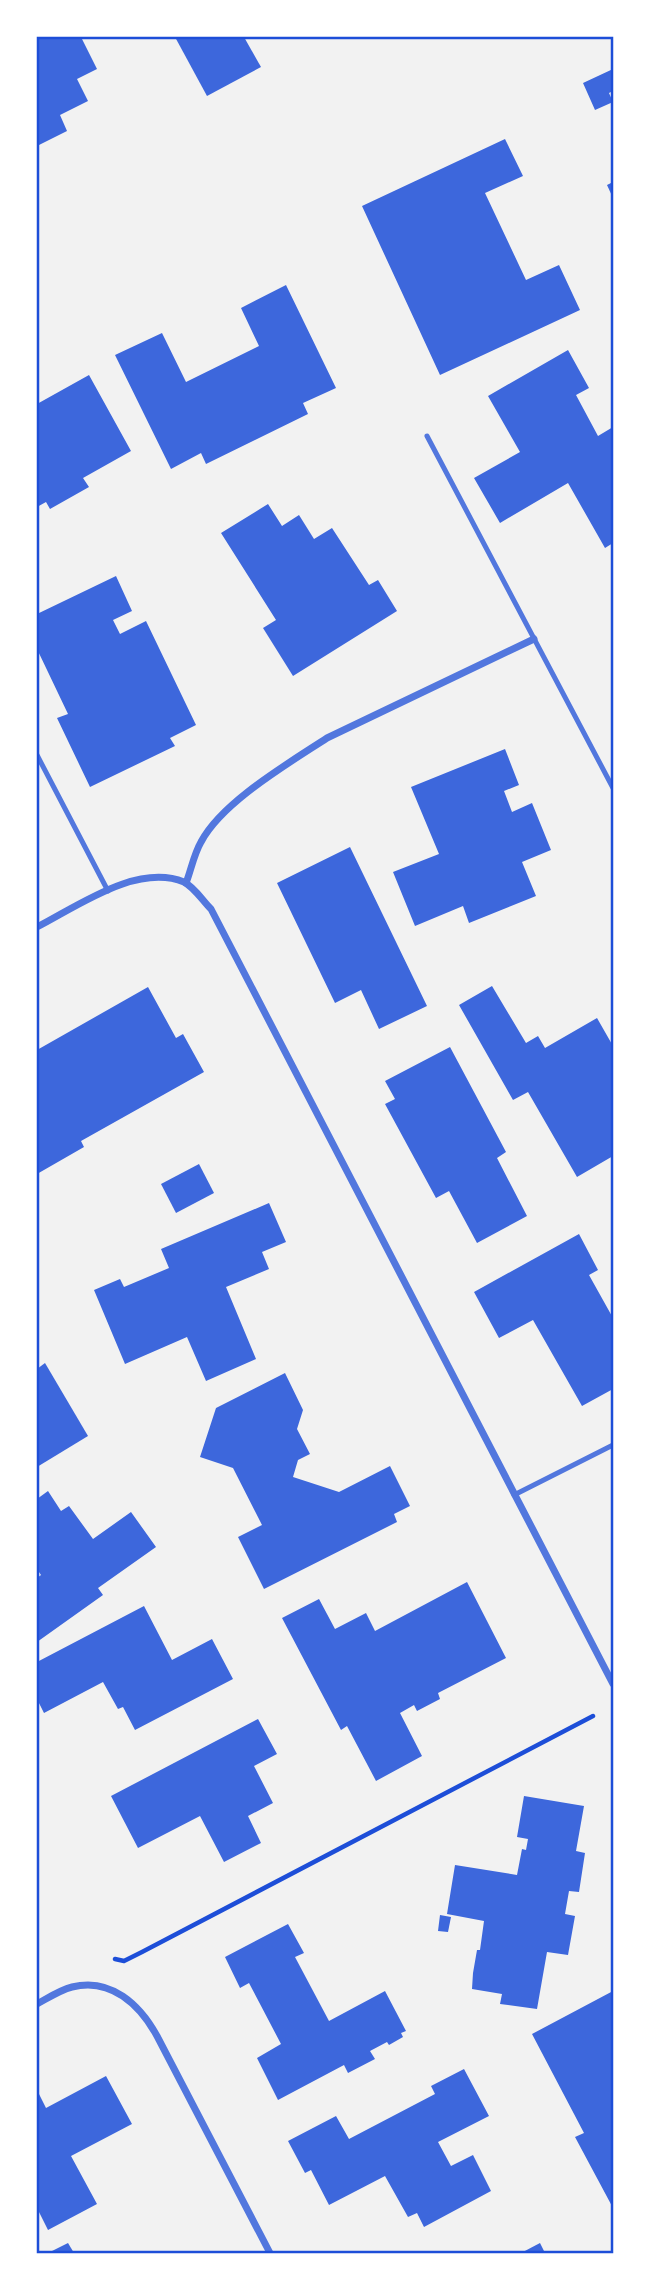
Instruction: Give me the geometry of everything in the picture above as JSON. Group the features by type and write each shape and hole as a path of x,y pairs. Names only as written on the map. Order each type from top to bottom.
{"street":[{"path":"186,883 201,842 219,817 300,756 327,738 534,639"},
{"path":"37,928 123,883 154,876 186,883 211,909 613,1684"},
{"path":"37,2004 71,1987 93,1985 116,1992 137,2006 157,2036 270,2253"}],"lane":[{"path":"427,436 613,788"},
{"path":"37,755 108,891"},
{"path":"514,1495 613,1445"}],"path":[{"path":"142,1952 593,1716"}],"building":[{"path":"37,37 81,37 97,69 77,79 88,101 60,115 67,131 37,146"},
{"path":"175,37 244,37 261,67 207,96"},
{"path":"613,69 613,91 609,93 613,102 595,110 583,83"},
{"path":"505,139 523,176 485,193 526,280 559,265 580,310 440,375 362,206"},
{"path":"613,182 613,198 607,185"},
{"path":"286,285 336,388 303,403 308,414 206,464 201,453 171,469 115,355 162,333 186,382 259,346 241,308"},
{"path":"568,350 589,388 576,395 598,436 613,427 613,543 605,548 568,483 500,523 474,478 520,452 488,396"},
{"path":"89,375 131,451 83,478 89,487 50,509 46,502 37,507 37,404"},
{"path":"268,504 282,526 299,515 314,539 332,528 369,585 378,580 397,611 293,676 263,628 276,620 221,533"},
{"path":"116,576 132,611 113,620 120,634 146,621 196,725 170,738 175,746 90,787 57,718 68,714 37,649 37,614"},
{"path":"505,749 519,785 504,791 512,812 532,803 551,850 522,862 536,896 469,923 463,906 415,926 393,872 439,854 411,787"},
{"path":"350,847 427,1006 379,1029 361,990 335,1003 277,883"},
{"path":"492,986 526,1043 538,1036 545,1048 597,1018 613,1046 613,1156 577,1177 528,1092 513,1100 459,1005"},
{"path":"148,987 176,1038 183,1034 204,1072 81,1141 84,1147 37,1174 37,1050"},
{"path":"450,1047 506,1152 497,1158 527,1216 477,1243 449,1191 436,1198 385,1104 395,1099 385,1081"},
{"path":"199,1164 214,1193 176,1213 161,1184"},
{"path":"269,1203 286,1242 262,1252 269,1269 226,1287 256,1359 206,1381 187,1337 125,1364 94,1290 120,1279 124,1287 169,1268 161,1249"},
{"path":"579,1234 598,1270 589,1275 613,1318 613,1389 582,1406 533,1320 499,1338 474,1292"},
{"path":"45,1363 88,1436 37,1467 37,1369"},
{"path":"285,1373 303,1410 297,1429 310,1454 298,1460 293,1477 339,1492 390,1466 410,1506 394,1514 397,1522 264,1589 238,1537 262,1525 233,1468 200,1457 216,1408"},
{"path":"48,1491 61,1511 69,1506 93,1539 131,1512 156,1547 98,1588 103,1595 37,1642 37,1578 41,1575 37,1569 37,1499"},
{"path":"467,1582 506,1658 438,1693 440,1699 417,1711 414,1705 400,1713 422,1756 376,1781 347,1726 341,1730 282,1618 319,1599 335,1629 366,1613 375,1631"},
{"path":"144,1606 172,1660 212,1639 233,1679 135,1730 123,1707 118,1709 103,1682 44,1713 37,1699 37,1662"},
{"path":"258,1719 277,1754 254,1766 273,1803 248,1816 261,1843 224,1862 200,1816 138,1848 111,1796"},
{"path":"524,1796 584,1806 576,1851 585,1853 579,1892 569,1891 565,1914 575,1916 568,1955 547,1952 537,2009 500,2004 502,1994 472,1989 484,1921 447,1914 455,1865 517,1875 522,1849 526,1850 528,1839 517,1837"},
{"path":"440,1915 451,1917 448,1932 438,1931"},
{"path":"288,1924 304,1953 295,1957 329,2021 385,1991 406,2031 401,2033 403,2037 389,2045 387,2042 370,2051 375,2059 348,2073 344,2065 278,2100 257,2058 281,2044 249,1983 240,1988 225,1957"},
{"path":"613,1991 613,2208 575,2137 584,2133 532,2034"},
{"path":"464,2069 489,2116 438,2142 451,2166 473,2155 491,2191 424,2227 417,2213 408,2217 385,2176 329,2205 311,2170 305,2173 288,2141 336,2116 349,2139 435,2094 431,2086"},
{"path":"106,2076 132,2124 71,2156 97,2204 48,2230 37,2208 37,2090 46,2108"},
{"path":"68,2243 74,2253 48,2253"},
{"path":"540,2243 545,2253 521,2253"}]}
